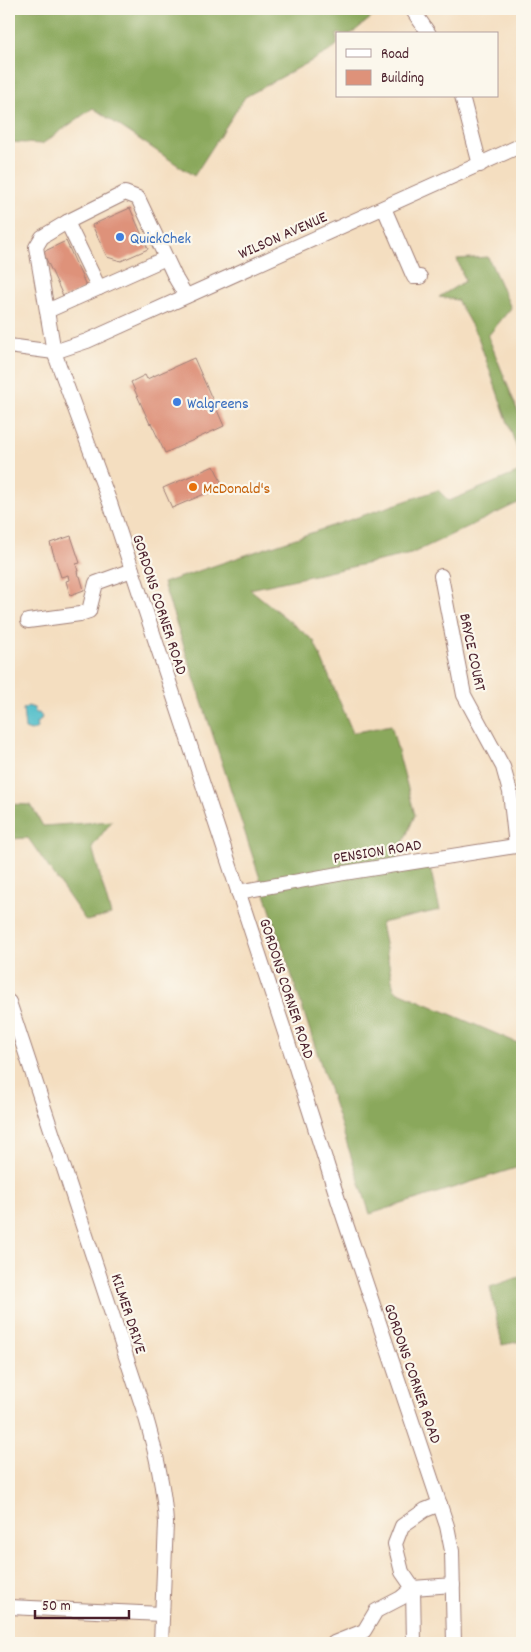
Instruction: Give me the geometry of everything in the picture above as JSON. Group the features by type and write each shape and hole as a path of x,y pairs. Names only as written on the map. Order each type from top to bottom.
{"street":[{"path":"412,9 428,32"},
{"path":"463,98 480,164"},
{"name":"WILSON AVENUE","path":"54,352 87,341 522,144"},
{"name":"GORDONS CORNER ROAD","path":"186,296 176,279 138,198 125,193 42,237 36,248 54,352 132,570 347,1228 447,1526 452,1551 454,1643"},
{"path":"384,208 412,273 420,278"},
{"path":"68,222 99,288"},
{"path":"47,311 166,258"},
{"path":"9,346 54,352"},
{"path":"28,621 89,612 96,583 132,570"},
{"name":"BRYCE COURT","path":"441,576 464,695 503,767 510,792 519,845"},
{"name":"PENSION ROAD","path":"238,892 519,845"},
{"name":"KILMER DRIVE","path":"9,1002 15,1046 156,1452 165,1504 166,1523 161,1643"},
{"path":"414,1643 413,1588 402,1572 395,1544 402,1526 425,1510 440,1504"},
{"path":"334,1643 364,1631 376,1611 401,1598 413,1588 454,1585"},
{"path":"9,1607 162,1614"}],"green space":[{"path":"9,9 382,9 353,32 336,32 336,46 328,52 245,97 194,176 93,108 42,144 9,142"},
{"path":"488,257 511,308 488,336 519,414 522,430 522,463 478,337 457,300 439,297 465,281 457,259"},
{"path":"522,471 522,501 411,554 250,589 314,641 353,733 391,725 415,815 393,867 448,861 430,867 440,910 381,923 394,990 520,1044 522,1052 522,1166 370,1214 163,583 438,490 449,501"},
{"path":"9,804 31,805 43,826 112,821 92,847 111,915 86,921 28,838 9,839"},
{"path":"522,1276 522,1341 502,1345 490,1287"}],"water":[{"path":"28,706 34,708 35,713 39,713 42,717 36,723 37,728 31,731 25,729 23,709"}],"building":[{"name":"QuickChek","path":"130,208 148,249 121,261 107,257 92,225"},
{"path":"66,241 87,288 64,298 43,252"},
{"name":"Walgreens","path":"194,358 224,426 165,453 131,382 145,375 147,379"},
{"name":"McDonald's","path":"214,466 223,486 172,508 163,488"},
{"path":"71,536 80,563 76,564 78,576 80,576 84,590 70,595 66,581 69,580 68,575 61,577 50,543"}],"place":[{"name":"QuickChek","path":"120,237"},
{"name":"Walgreens","path":"177,402"},
{"name":"McDonald's","path":"193,487"}]}
